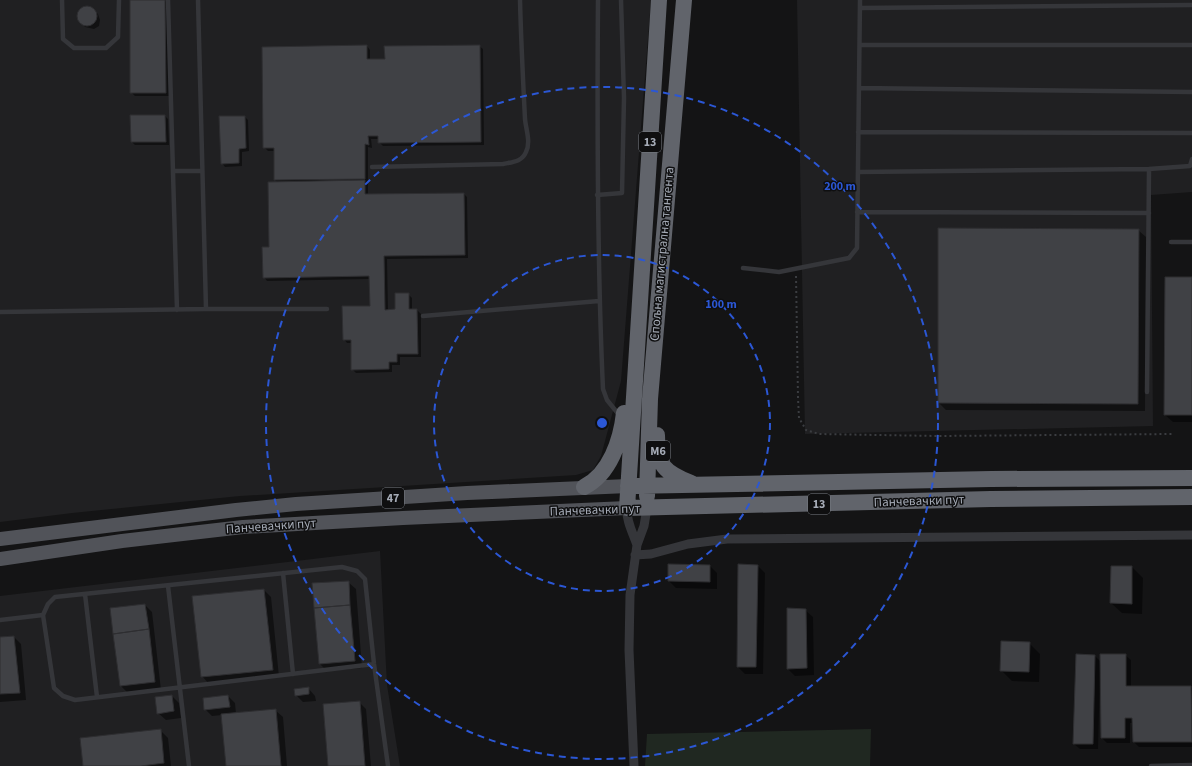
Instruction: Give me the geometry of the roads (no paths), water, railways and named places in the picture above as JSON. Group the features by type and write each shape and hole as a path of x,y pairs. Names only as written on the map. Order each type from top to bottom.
{"highway":[{"name":"Спољна магистрална тангента","path":"627,508 659,0"},
{"name":"Спољна магистрална тангента","path":"647,508 650,398 684,0"},
{"path":"584,487 598,478 607,465 618,440 623,421 628,389 635,373"},
{"name":"M6","path":"650,398 657,427 658,450 661,462 672,475 695,485"},
{"name":"Панчевачки пут","path":"628,486 991,479 1192,478"},
{"name":"Панчевачки пут","path":"627,508 992,499 1192,497"}],"main road":[{"name":"Панчевачки пут","path":"0,539 296,504 584,487 628,486"},
{"name":"Панчевачки пут","path":"0,559 122,541 243,527 627,508"}],"street":[{"path":"627,508 627,520 634,535 636,550"},
{"path":"634,766 629,650 630,595 636,550 644,526 647,508"},
{"path":"636,550 656,554 688,544 727,539 1192,535"}],"lane":[{"path":"62,0 63,39 74,48 106,48 118,37 118,0"},
{"path":"168,0 177,310"},
{"path":"198,0 206,309"},
{"path":"372,167 503,164 517,161 524,157 528,144 525,122 520,0"},
{"path":"598,0 597,195 599,301 603,390 607,400 623,421"},
{"path":"597,195 622,193 624,98 621,0"},
{"path":"743,268 779,272 849,258 857,248 860,0"},
{"path":"860,8 1192,6"},
{"path":"860,45 1192,45"},
{"path":"859,88 1192,92"},
{"path":"858,132 1192,133"},
{"path":"858,172 1149,169 1190,166 1192,160"},
{"path":"1148,392 1149,169"},
{"path":"173,171 202,171"},
{"path":"857,212 1149,213"},
{"path":"1171,242 1192,242"},
{"path":"423,316 599,301"},
{"path":"0,312 327,309"},
{"path":"374,664 75,700 63,696 54,688 43,615 48,604 55,597 342,567 357,570 365,578 374,664 388,766"},
{"path":"283,573 294,674"},
{"path":"168,586 189,766"},
{"path":"85,594 97,697"},
{"path":"0,620 43,615"},
{"path":"1151,766 1192,765"}]}
